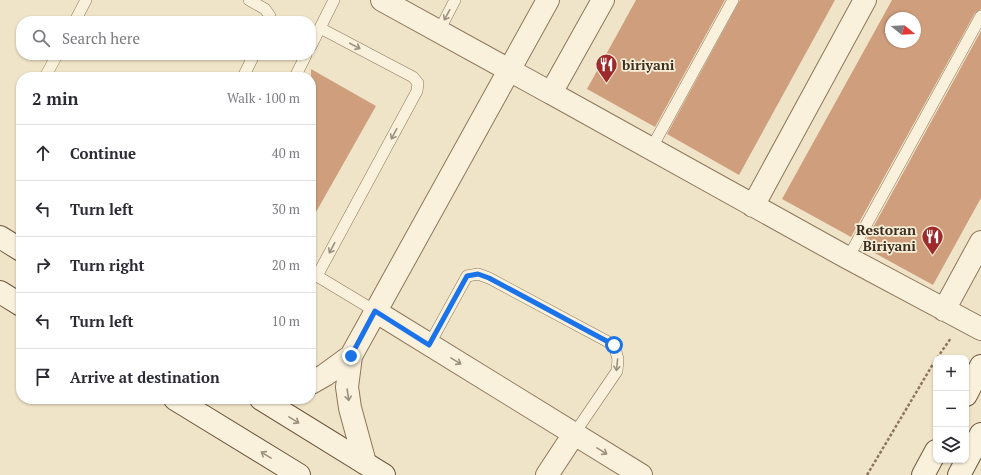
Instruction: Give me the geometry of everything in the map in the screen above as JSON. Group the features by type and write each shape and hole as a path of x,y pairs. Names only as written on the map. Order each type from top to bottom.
{"street":[{"path":"382,0 753,206 944,310 981,328"},
{"path":"365,463 349,401 347,387 351,356 548,0"},
{"path":"551,93 603,0"},
{"path":"753,206 865,0"},
{"path":"0,237 16,247"},
{"path":"944,310 981,242"},
{"path":"0,292 16,302"},
{"path":"375,311 640,475"},
{"path":"316,380 351,356"},
{"path":"968,391 981,366"},
{"path":"183,404 299,475"},
{"path":"269,404 384,475"},
{"path":"547,475 574,434"},
{"path":"959,475 981,434"},
{"path":"923,475 933,457"}],"lane":[{"path":"77,16 86,0"},
{"path":"249,0 265,9 270,16"},
{"path":"316,36 334,0"},
{"path":"438,30 455,0"},
{"path":"651,150 733,0"},
{"path":"848,258 981,16"},
{"path":"316,270 417,91 418,83 413,77 320,28"},
{"path":"48,72 54,60"},
{"path":"246,72 252,60"},
{"path":"298,72 304,60"},
{"path":"429,345 467,276 478,274 489,278 614,345 618,359 617,371 574,434"},
{"path":"316,275 375,311"}],"path":[{"path":"867,475 933,364"}],"building":[{"path":"636,0 725,0 655,127 587,89"},
{"path":"740,0 835,0 739,175 667,134"},
{"path":"892,0 981,0 981,9 975,13 851,237 782,199 885,13 885,48 921,48 921,12 885,12"},
{"path":"981,31 981,198 933,285 871,251 872,249 864,244"},
{"path":"311,69 376,106 316,212 316,72 311,72"}],"place":[{"name":"biriyani","path":"607,84"},
{"name":"Restoran Biriyani","path":"932,256"}],"route":[{"path":"351,356 375,311 429,345 467,276 478,274 489,278 614,345"}]}
